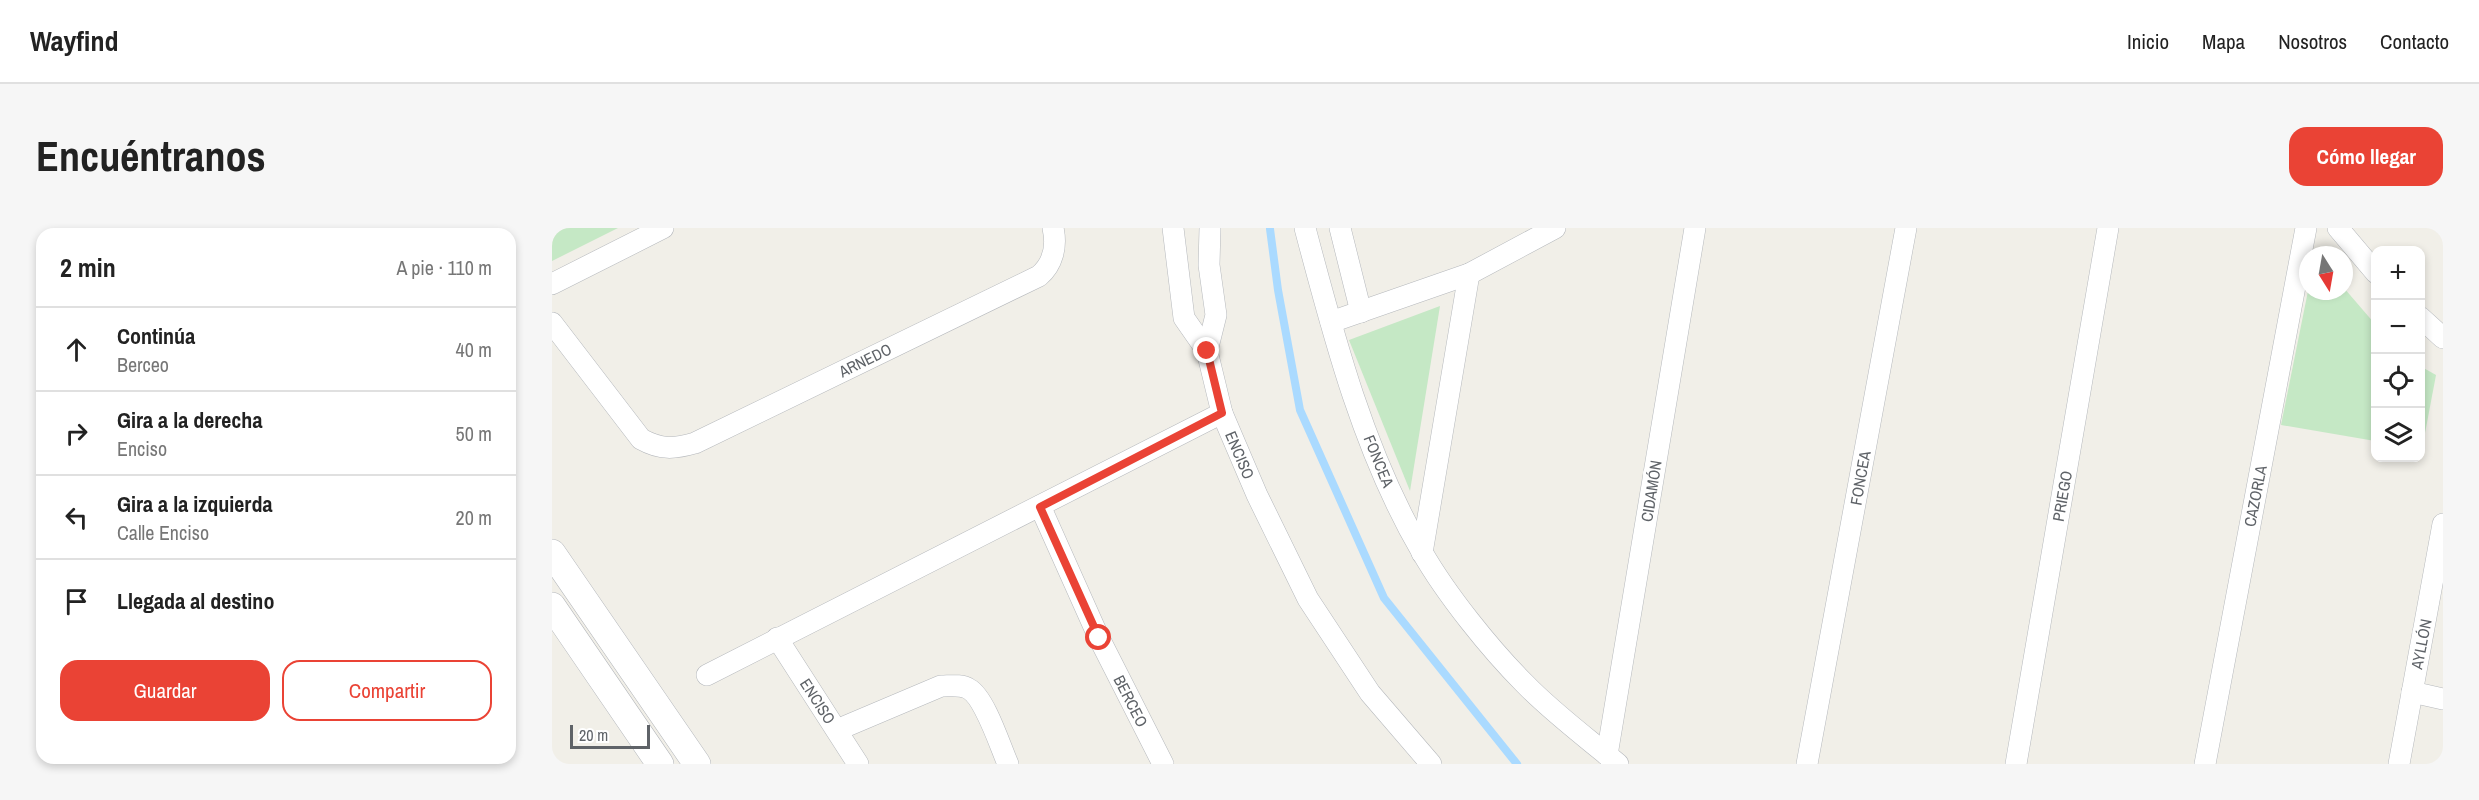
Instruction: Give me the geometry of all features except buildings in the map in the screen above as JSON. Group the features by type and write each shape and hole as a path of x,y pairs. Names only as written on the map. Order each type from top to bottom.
{"street":[{"path":"552,284 663,228"},
{"name":"ARNEDO","path":"552,323 641,440 657,447 674,448 695,443 1039,276 1047,269 1053,255 1053,228"},
{"path":"1173,228 1184,318 1207,351 1222,413"},
{"path":"1207,351 1216,315 1209,265 1210,228"},
{"name":"FONCEA","path":"1305,228 1331,322 1363,421 1390,490 1422,553 1468,617 1525,684 1613,759"},
{"path":"1340,228 1361,312"},
{"path":"1331,322 1469,274 1555,228"},
{"name":"CIDAMÓN","path":"1613,759 1695,228"},
{"name":"FONCEA","path":"1807,764 1906,228"},
{"name":"PRIEGO","path":"2016,764 2108,228"},
{"name":"CAZORLA","path":"2205,764 2306,228"},
{"path":"2338,228 2371,267"},
{"path":"1422,553 1469,274"},
{"path":"2425,321 2443,338"},
{"name":"ENCISO","path":"707,675 1222,413 1257,495 1308,599 1370,693 1431,764"},
{"name":"BERCEO","path":"1040,507 1099,638 1163,764"},
{"name":"AYLLÓN","path":"2399,764 2443,524"},
{"path":"552,553 697,764"},
{"path":"552,606 660,764"},
{"name":"ENCISO","path":"777,638 858,764"},
{"path":"837,730 941,686 957,685 969,689 979,699 1008,764"},
{"path":"2412,692 2443,699"}],"green space":[{"path":"552,228 618,228 552,261"},
{"path":"2353,298 2371,319 2371,440 2281,425 2306,300"},
{"path":"1440,306 1410,491 1349,340"},
{"path":"2425,369 2436,375 2425,433"}],"waterway":[{"path":"1270,229 1278,290 1300,410 1384,598 1517,764"}],"route":[{"path":"1099,638 1040,507 1222,413 1207,351"}]}
